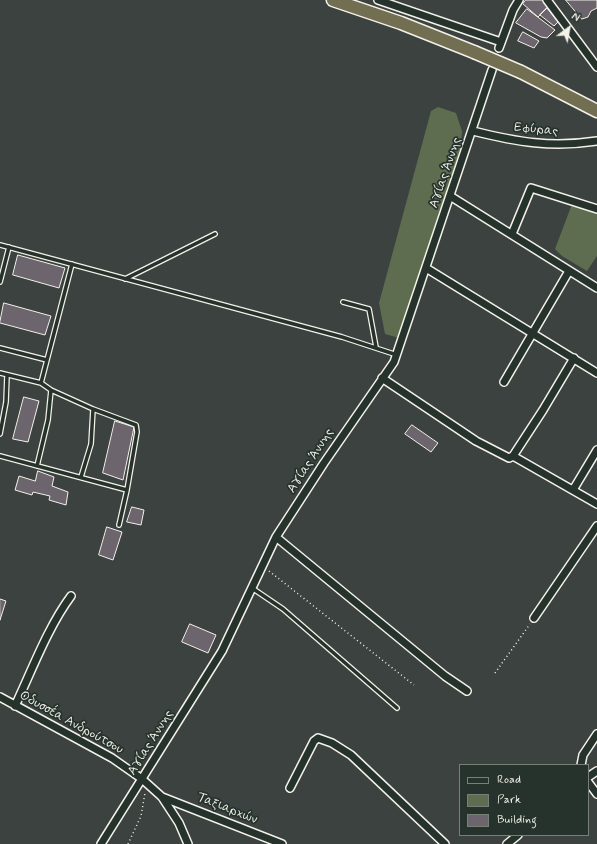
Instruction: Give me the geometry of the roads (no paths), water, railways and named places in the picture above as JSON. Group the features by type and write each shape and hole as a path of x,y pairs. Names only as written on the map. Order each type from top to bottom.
{"highway":[{"path":"334,0 387,18 521,72 597,112"}],"street":[{"path":"378,0 500,45 513,10 519,0"},
{"path":"547,0 597,67"},
{"name":"Αγίας Άννης","path":"101,844 145,782 222,651 276,537 394,362 473,131 492,70"},
{"name":"Εφύρας","path":"473,131 536,144 572,145 597,140"},
{"path":"512,234 531,188 597,209"},
{"path":"450,196 597,288"},
{"path":"426,268 597,373"},
{"path":"504,382 569,270"},
{"path":"382,378 476,441 509,458 513,456 544,410 574,358"},
{"path":"573,490 597,450"},
{"path":"513,456 597,504"},
{"path":"534,618 597,526"},
{"path":"276,537 445,676 467,691"},
{"path":"15,706 63,606 71,596"},
{"name":"Οδυσσέα Ανδρούτσου","path":"0,697 112,758 145,782 162,797 179,823 188,844"},
{"path":"581,764 583,755 597,734"},
{"path":"290,788 314,741 318,738 332,743 351,755 445,844"},
{"path":"589,783 597,794"},
{"name":"Ταξιαρχών","path":"162,797 282,844"},
{"path":"506,844 517,836"}],"lane":[{"path":"125,279 215,234"},
{"path":"0,245 376,347 397,355"},
{"path":"0,282 9,247"},
{"path":"41,383 72,264"},
{"path":"343,302 369,309 376,347"},
{"path":"0,348 47,360"},
{"path":"0,373 41,383 51,390 93,409 136,425 137,432 127,490 119,525"},
{"path":"0,434 6,402 8,375"},
{"path":"37,466 48,420 51,390"},
{"path":"82,478 91,444 93,409"},
{"path":"0,456 127,490"},
{"path":"252,588 283,609 398,708"}]}
